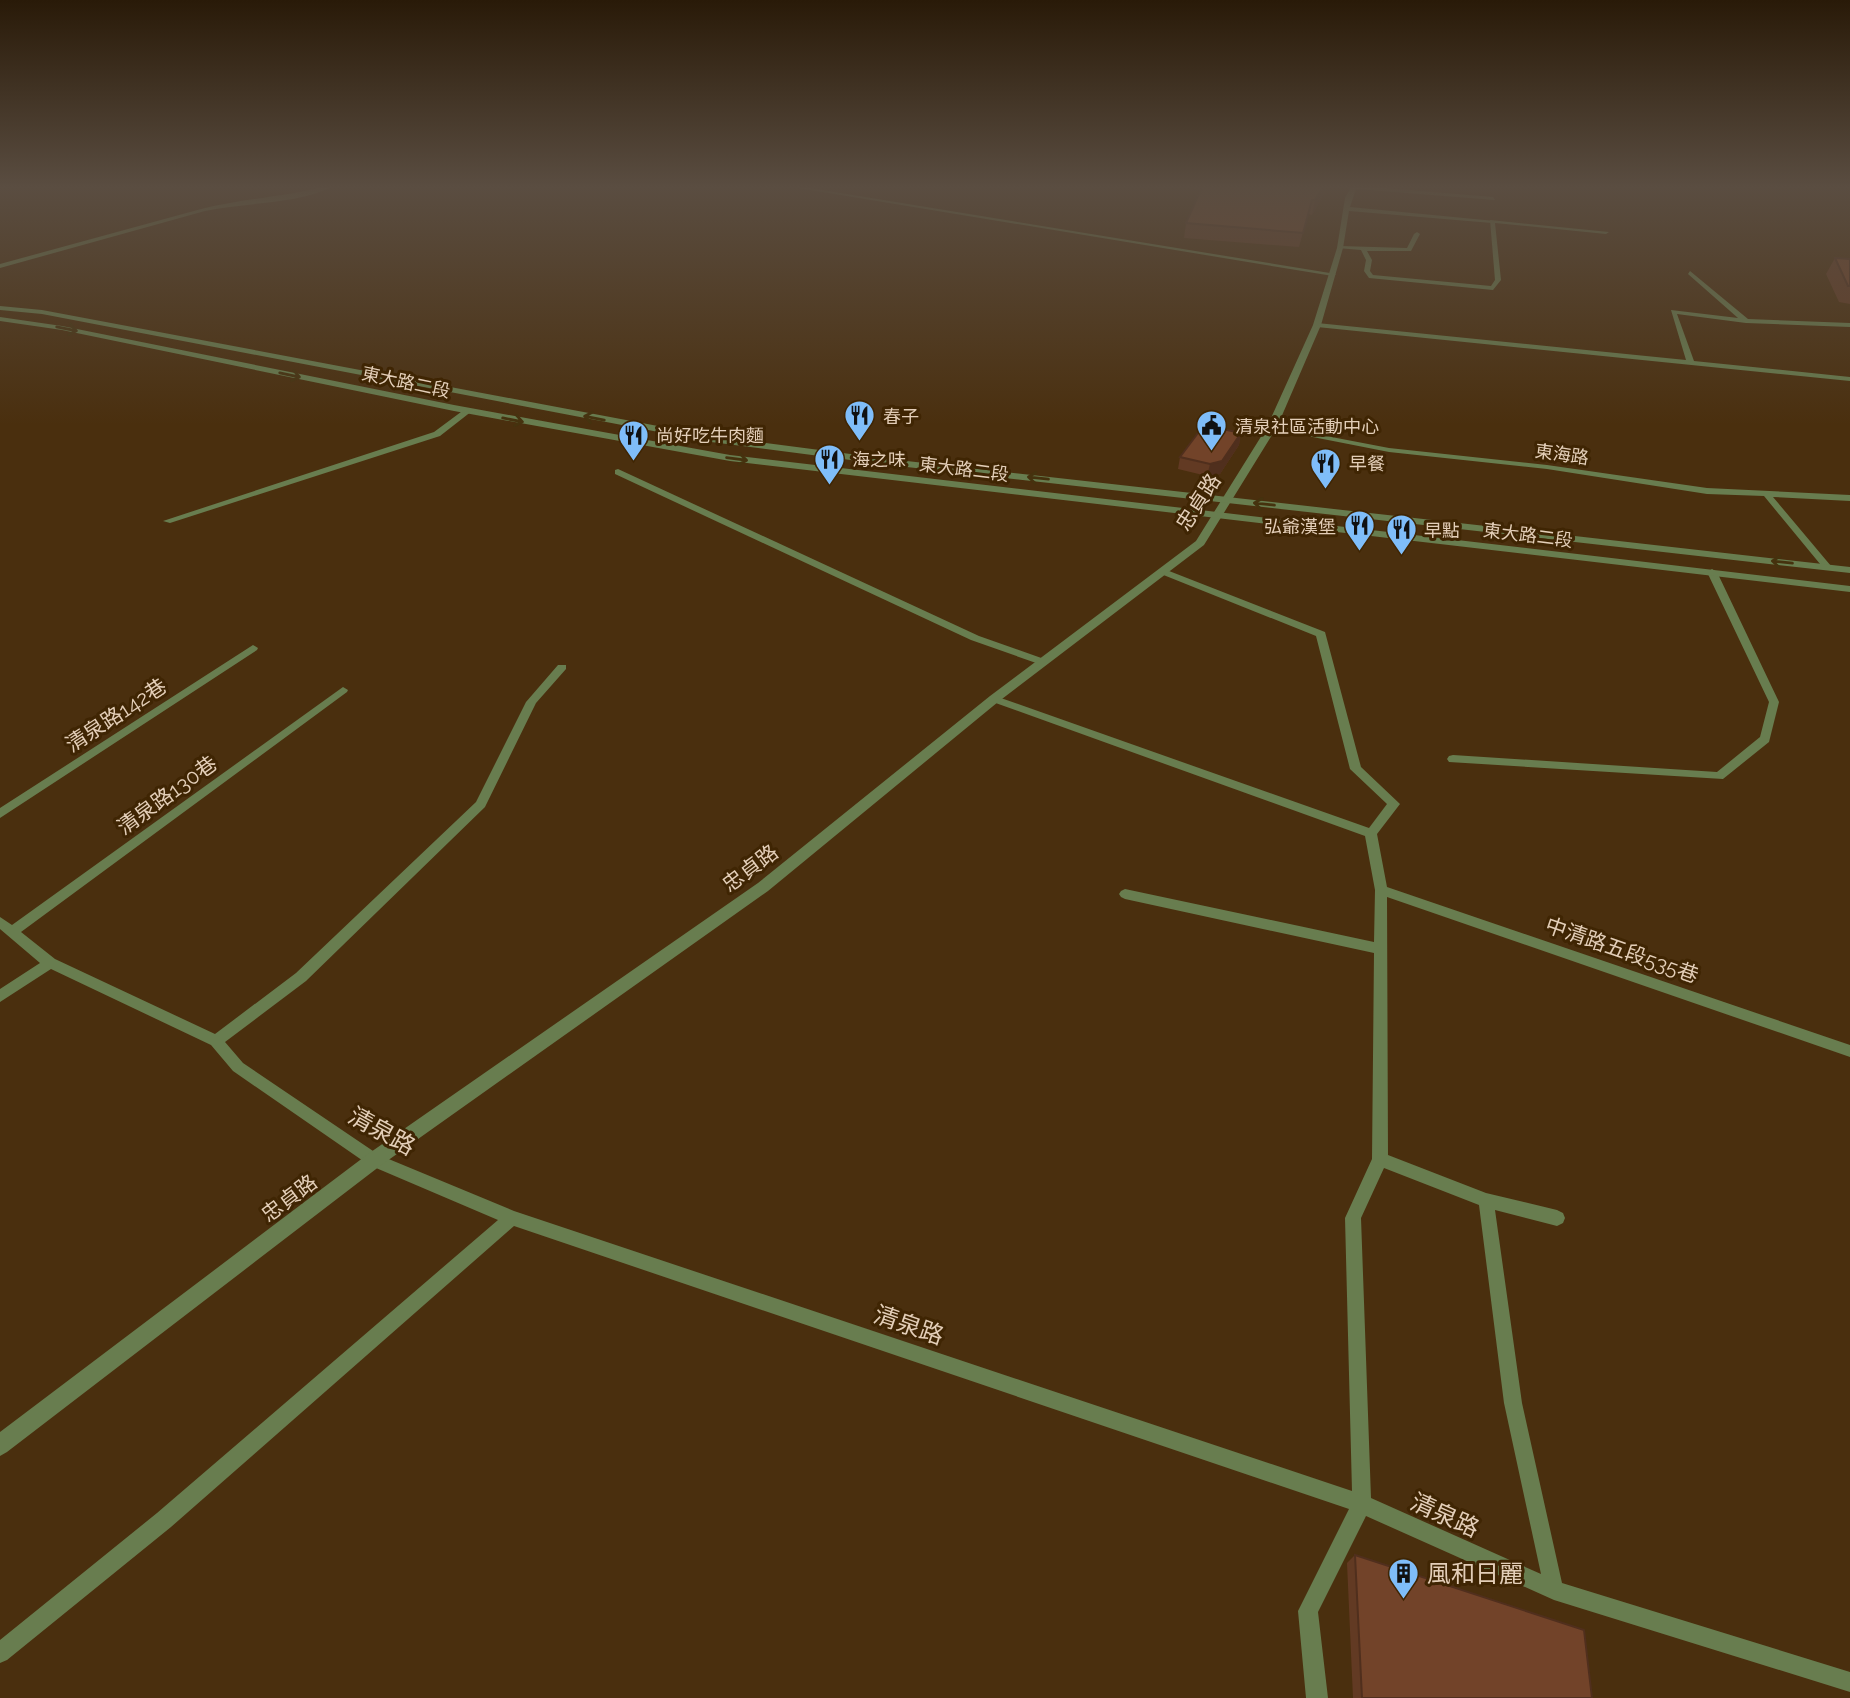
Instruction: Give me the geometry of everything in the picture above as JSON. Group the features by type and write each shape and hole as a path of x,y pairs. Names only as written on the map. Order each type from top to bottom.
{"street":[{"name":"忠貞路","path":"0,1445 374,1160 763,887 994,699 1200,543 1272,427 1317,325 1335,266"},
{"name":"東大路二段","path":"0,308 42,312 711,439 1850,570"},
{"name":"東大路二段","path":"0,319 51,326 468,411 730,458 1850,589"},
{"path":"454,408 473,394"}],"lane":[{"path":"1285,266 1333,274"},
{"path":"1368,266 1367,271 1371,276 1493,288 1498,280 1497,266"},
{"path":"1690,272 1747,321"},
{"path":"1691,364 1674,312 1747,321 1850,324"},
{"path":"1317,325 1850,379"},
{"path":"167,522 437,434 468,411"},
{"name":"東海路","path":"1272,427 1389,450 1547,467 1707,491 1850,498"},
{"path":"618,472 975,638 1044,662"},
{"path":"1767,495 1828,568"},
{"path":"1164,572 1321,634 1356,769 1394,804 1371,833 1381,890 1380,1159 1353,1218 1362,1504 1308,1611 1317,1698"},
{"path":"1453,759 1718,776 1765,739 1774,702 1712,572"},
{"name":"清泉路142巷","path":"0,814 253,648"},
{"path":"216,1041 301,977 481,804 531,702 562,667"},
{"name":"清泉路130巷","path":"7,927 343,690"},
{"path":"994,699 1371,833"},
{"name":"中清路五段535巷","path":"1381,890 1850,1051"},
{"path":"1125,894 1381,949"},
{"name":"清泉路","path":"7,927 50,963 216,1041 238,1067 374,1160 512,1218 1362,1504 1554,1590 1850,1682"},
{"path":"0,996 50,963"},
{"path":"1380,1159 1486,1200 1557,1218"},
{"path":"1486,1200 1513,1403 1554,1590"},
{"path":"0,1653 164,1520 512,1218"}],"building":[{"path":"1839,266 1850,266 1848,286"},
{"path":"1204,425 1241,433 1222,461 1210,464 1180,457"},
{"name":"風和日麗","path":"1355,1555 1584,1630 1592,1698 1362,1698"}],"place":[{"name":"春子","path":"860,443"},
{"name":"清泉社區活動中心","path":"1212,453"},
{"name":"尚好吃牛肉麵","path":"633,462"},
{"name":"海之味","path":"829,486"},
{"name":"早餐","path":"1326,490"},
{"name":"弘爺漢堡","path":"1359,553"},
{"name":"早點","path":"1401,557"},
{"name":"風和日麗","path":"1404,1600"}]}
